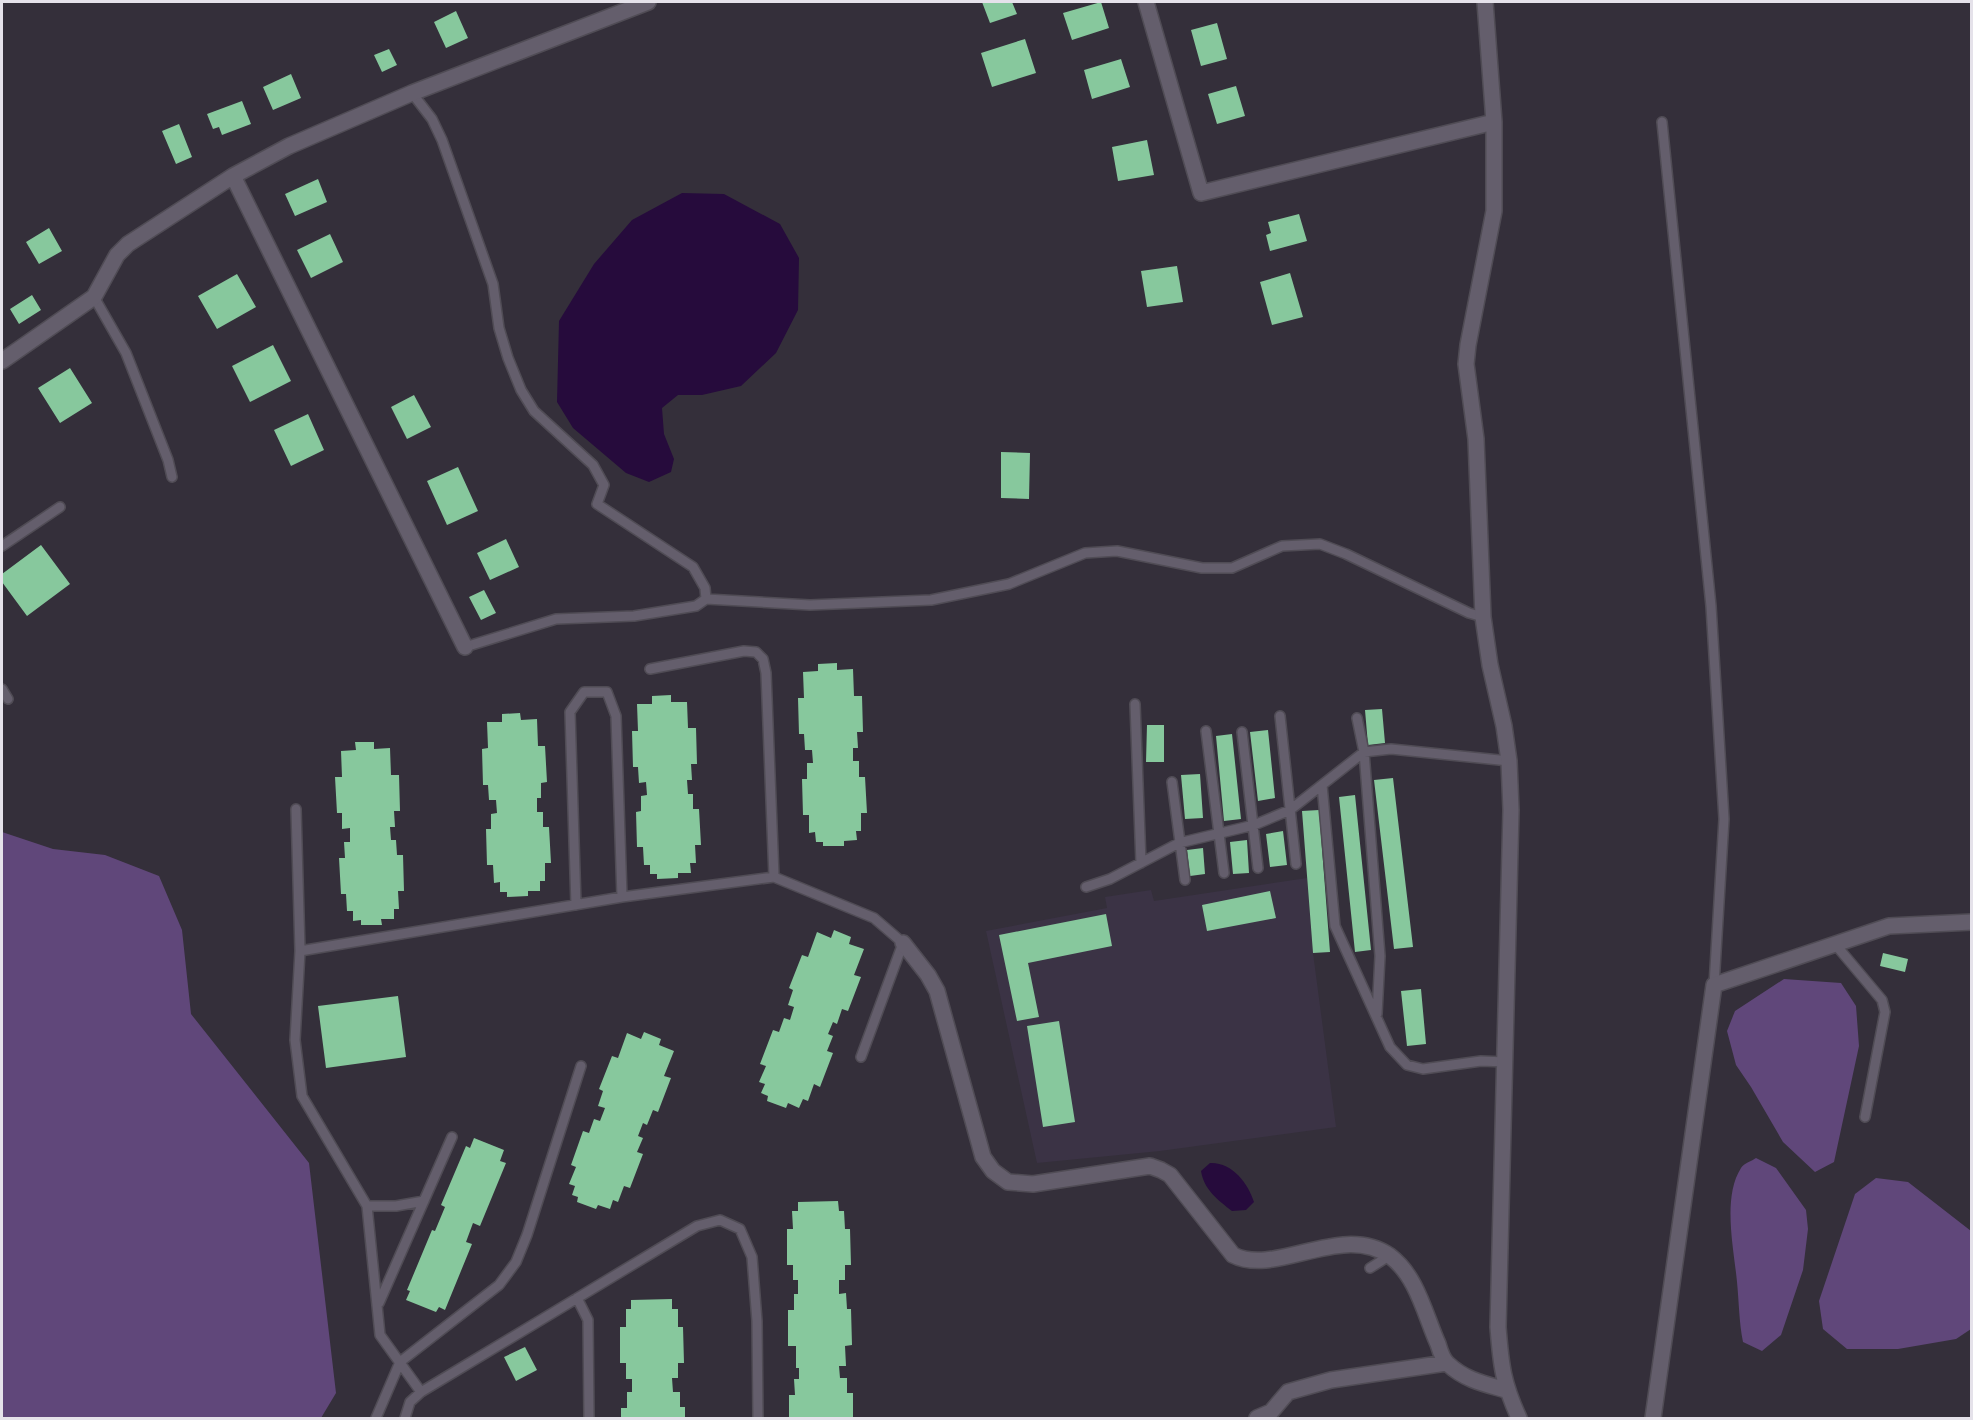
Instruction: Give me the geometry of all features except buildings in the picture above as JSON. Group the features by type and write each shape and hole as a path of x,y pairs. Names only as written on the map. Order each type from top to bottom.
{"street":[{"path":"2,361 94,297 117,255 128,244 233,176 290,146 412,93 648,2"},
{"path":"1146,2 1201,193 1494,122"},
{"path":"1485,2 1494,122 1494,211 1466,364 1476,439 1483,617 1509,762 1511,810 1498,1327 1501,1367 1506,1390 1519,1419"},
{"path":"233,176 465,647"},
{"path":"1653,1419 1714,985 1889,926 1971,922"},
{"path":"903,943 928,975 937,992 982,1157 993,1171 1008,1182 1033,1184 1150,1166 1170,1175 1233,1255 1241,1259 1258,1261 1335,1245 1351,1244 1369,1247 1389,1256 1410,1276 1446,1363 1474,1382 1506,1390"},
{"path":"1257,1419 1271,1412 1288,1392 1331,1380 1446,1363"}],"lane":[{"path":"412,93 432,119 442,140 493,284 499,328 521,390 534,411 593,465 604,485 597,504 693,567 705,588 706,598"},
{"path":"1662,122 1711,606 1724,807 1714,985"},
{"path":"94,297 126,353 164,449 172,477"},
{"path":"2,546 60,507"},
{"path":"465,647 556,619 634,616 696,606 706,598 810,605 931,600 1009,584 1085,553 1117,551 1202,568 1232,568 1282,546 1320,544 1346,554 1469,613 1483,617"},
{"path":"650,669 744,651 756,652 763,659 766,673 774,877"},
{"path":"2,689 8,699"},
{"path":"576,905 570,712 584,692 607,692 616,716 622,897"},
{"path":"1135,704 1141,863"},
{"path":"1280,716 1296,864"},
{"path":"1357,718 1364,752 1380,956 1377,1016"},
{"path":"1206,731 1224,873"},
{"path":"1242,732 1258,868"},
{"path":"1086,887 1110,879 1179,843 1254,825 1290,810 1364,752 1391,749 1509,762"},
{"path":"1172,782 1185,880"},
{"path":"1322,785 1335,926 1390,1047 1407,1065 1423,1069 1481,1061 1506,1062"},
{"path":"296,809 300,951 295,1040 302,1096 367,1206 380,1335 421,1392"},
{"path":"300,951 622,897 774,877 874,918 903,943 861,1057"},
{"path":"1835,944 1882,1000 1885,1012 1864,1117"},
{"path":"376,1419 400,1362 499,1285 516,1263 581,1066"},
{"path":"378,1305 452,1137"},
{"path":"367,1206 396,1206 424,1201"},
{"path":"405,1419 410,1402 421,1392 697,1226 720,1220 740,1229 752,1257 758,1419"},
{"path":"1370,1268 1389,1256"},
{"path":"578,1298 588,1320 589,1419"}],"shaded area":[{"path":"682,193 724,194 780,224 799,258 798,310 776,353 741,386 702,395 678,395 662,408 664,434 674,459 671,472 649,482 626,473 573,428 557,402 559,321 594,264 632,220"},
{"path":"2,832 53,849 105,855 159,876 182,930 191,1014 309,1163 336,1393 321,1418 2,1418"},
{"path":"1307,878 1313,953 1336,1127 1160,1151 1037,1163 986,931 1107,908 1105,897 1151,890 1154,901"},
{"path":"1784,979 1841,983 1856,1006 1859,1046 1834,1162 1815,1172 1783,1142 1736,1065 1727,1031 1735,1011"},
{"path":"1756,1158 1776,1168 1806,1210 1808,1229 1803,1270 1781,1335 1762,1351 1743,1342 1731,1224 1735,1180 1742,1166"},
{"path":"1210,1163 1225,1166 1243,1181 1254,1202 1246,1210 1232,1211 1208,1189 1201,1171"},
{"path":"1876,1178 1908,1182 1971,1231 1971,1329 1956,1339 1898,1349 1847,1349 1823,1329 1819,1301 1855,1194"}]}
